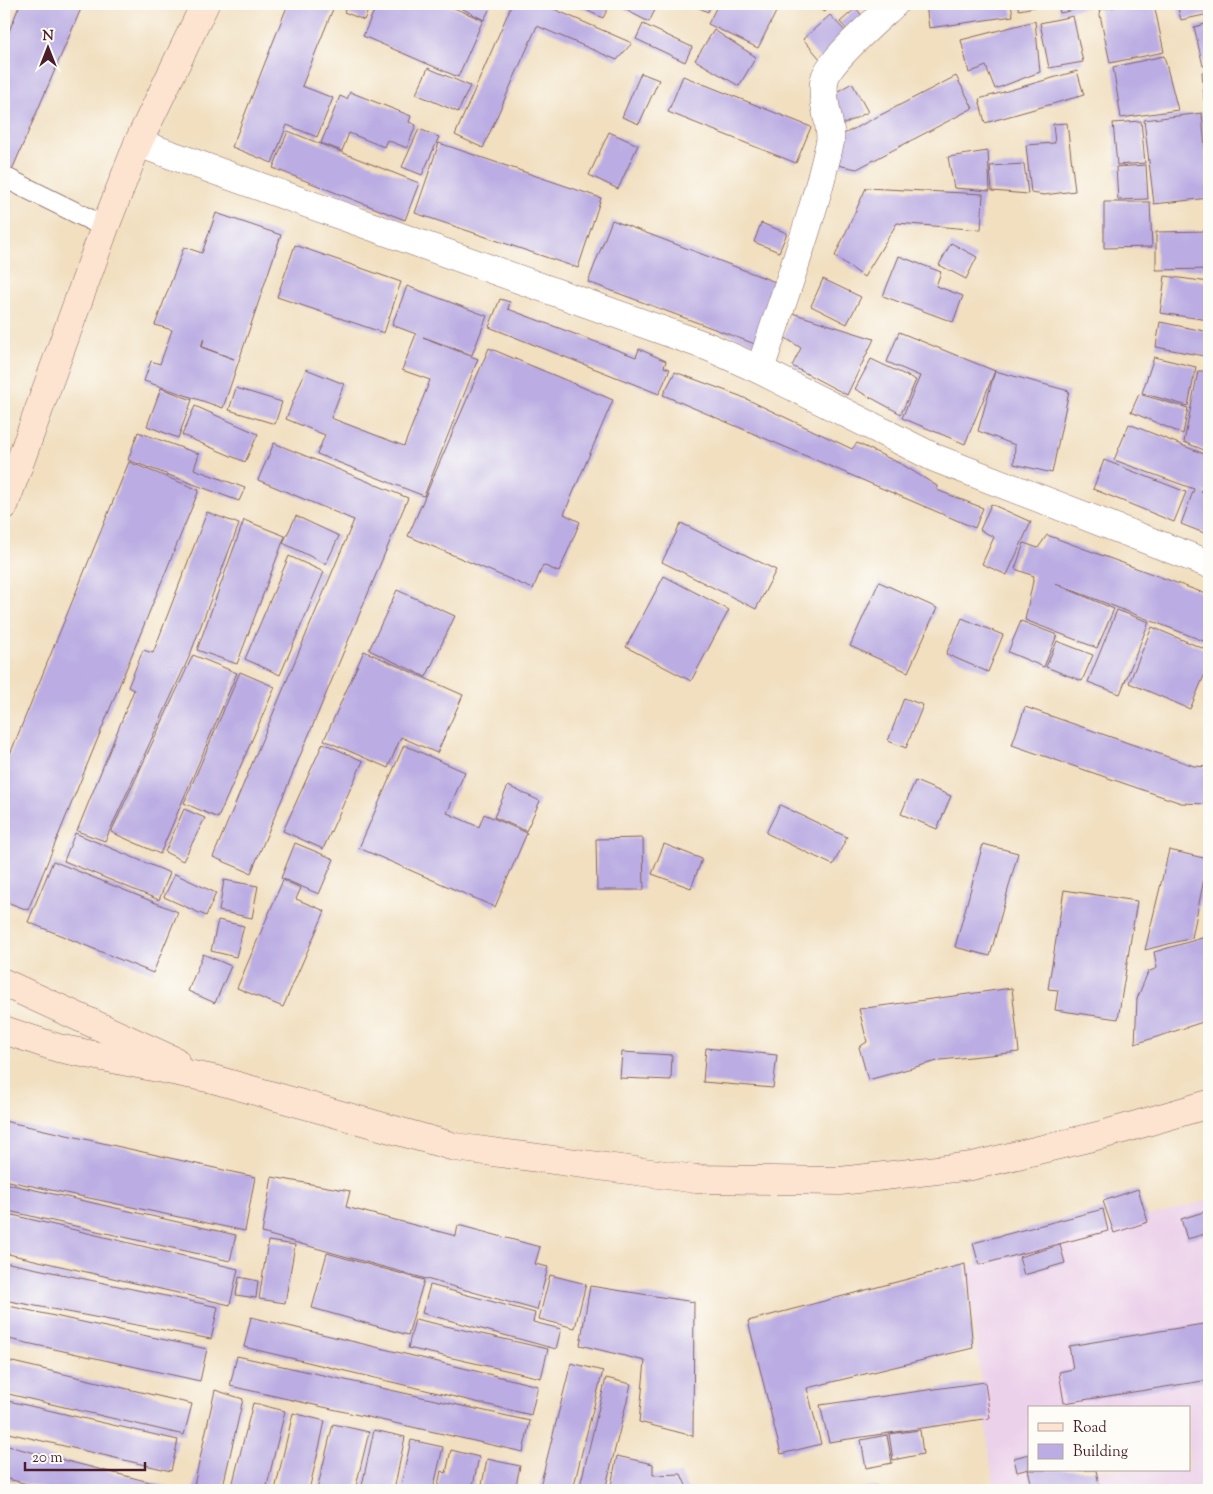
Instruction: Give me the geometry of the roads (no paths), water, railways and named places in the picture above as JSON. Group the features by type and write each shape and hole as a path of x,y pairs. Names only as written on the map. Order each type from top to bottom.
{"main road":[{"path":"6,494 105,227 138,144 205,4"},
{"path":"4,983 212,1079"},
{"path":"4,1030 58,1048 212,1079 455,1147 696,1180 840,1181 972,1166 1109,1134 1209,1104"}],"street":[{"path":"760,370 816,197 830,139 824,108 825,78 844,52 894,4"},
{"path":"138,144 709,347 760,370 935,458 1209,564"}],"lane":[{"path":"4,177 105,227"}]}
